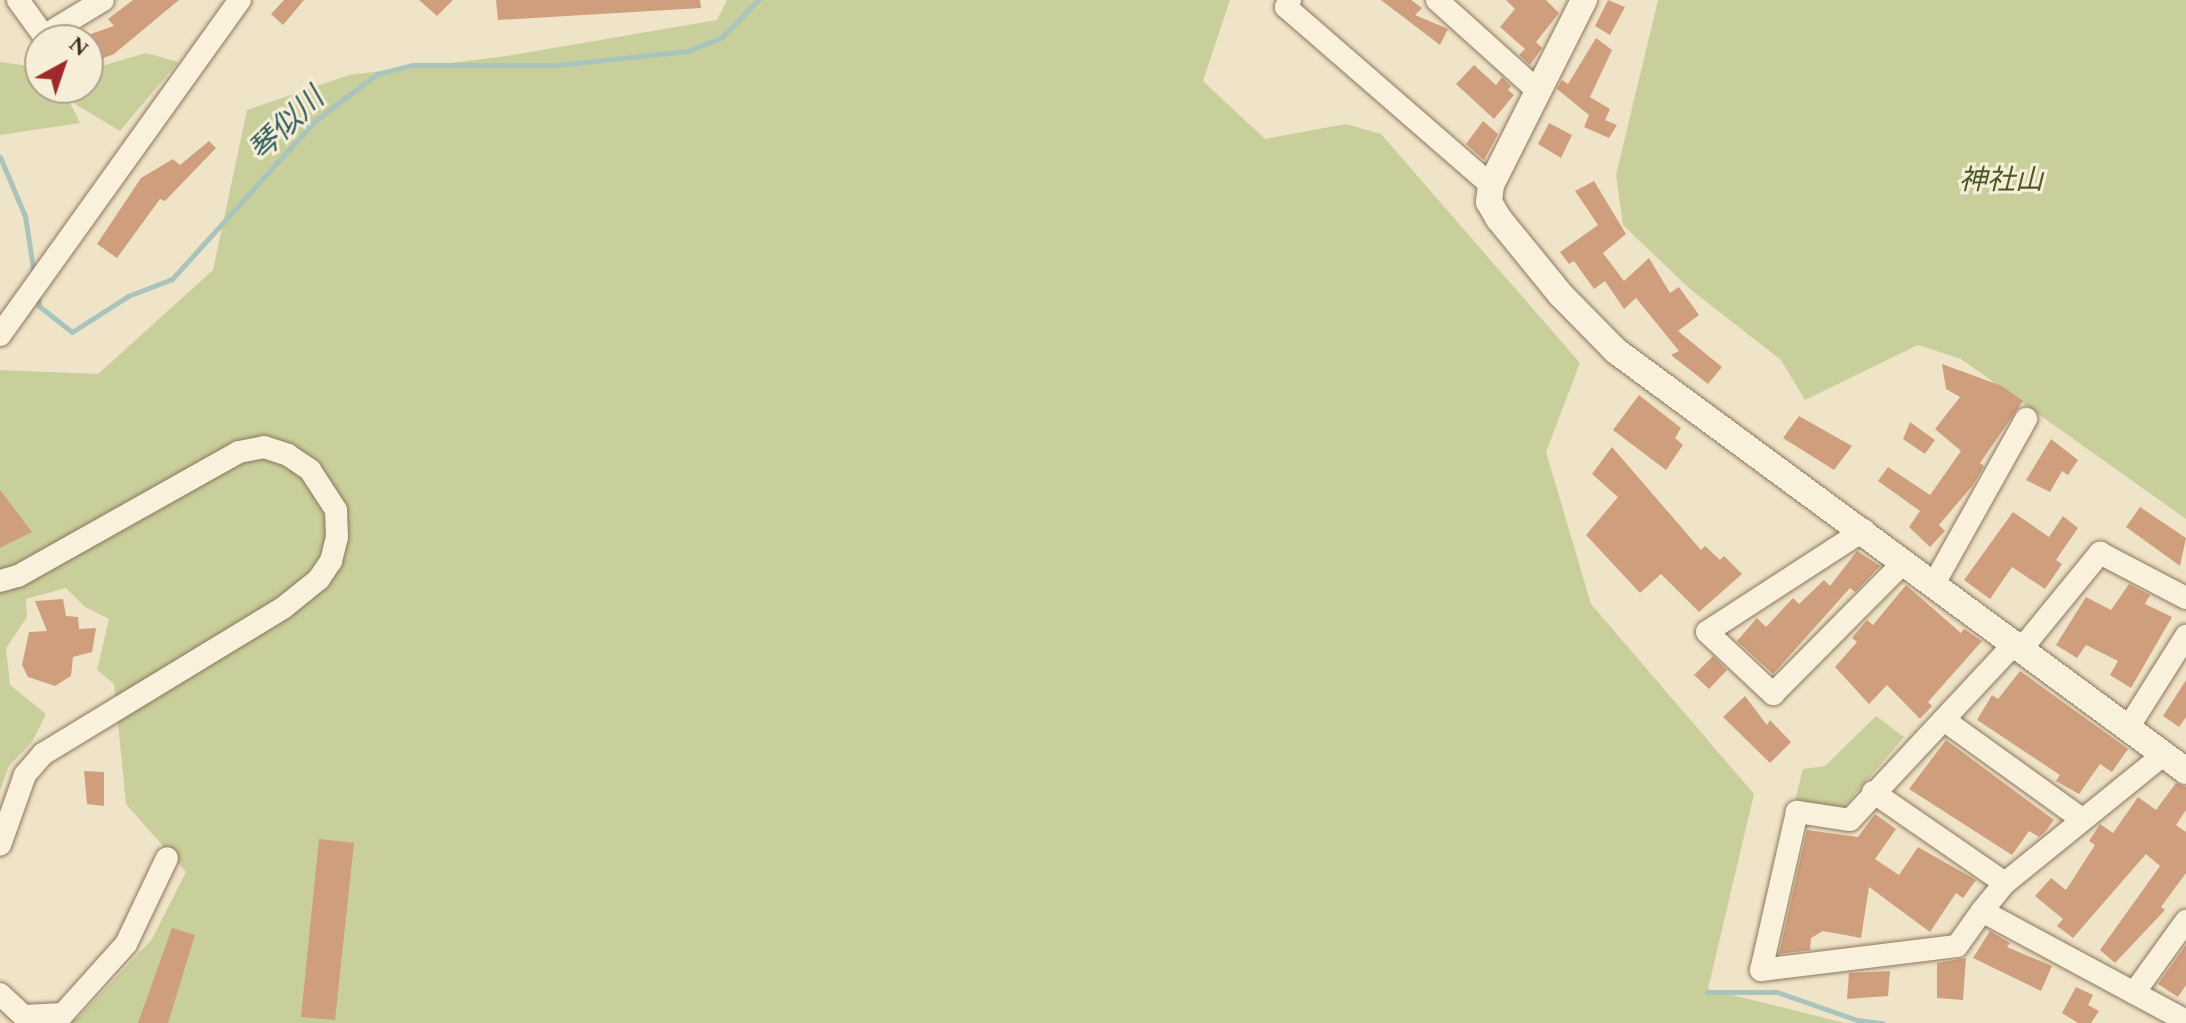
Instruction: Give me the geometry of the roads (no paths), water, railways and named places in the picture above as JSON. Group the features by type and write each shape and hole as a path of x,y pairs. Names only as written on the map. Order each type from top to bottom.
{"street":[{"path":"18,0 44,36 103,0"},
{"path":"0,335 240,0"},
{"path":"1290,0 1286,7 1491,185"},
{"path":"1437,0 1538,91"},
{"path":"1579,3 1491,185 1489,202 1499,219 1561,295 1616,351 1935,582 2186,771"},
{"path":"1935,582 2026,419"},
{"path":"0,581 18,576 239,452 264,447 288,455 310,470 336,510 337,537 331,561 319,579 283,608 43,754 25,775 0,845"},
{"path":"1864,530 1707,632 1773,694 1905,561"},
{"path":"2163,755 2005,883 1957,946 1761,970 1797,812 1850,820 1873,792 2019,644 2100,553 2186,598"},
{"path":"2128,728 2186,636"},
{"path":"1944,720 2082,819"},
{"path":"1873,792 2005,883"},
{"path":"0,994 24,1016 63,1014 126,944 167,858"},
{"path":"1982,911 2186,1021"},
{"path":"2134,993 2186,921"}],"waterway":[{"name":"琴似川","path":"38,296 39,306 72,332 128,296 172,279 315,121 377,74 413,65 557,65 688,51 722,37 758,0"},
{"name":"琴似川","path":"0,157 25,216 34,274"},
{"path":"1707,992 1777,992 1857,1020 1883,1023"}],"park label":[{"name":"神社山","path":"2001,181"}]}
